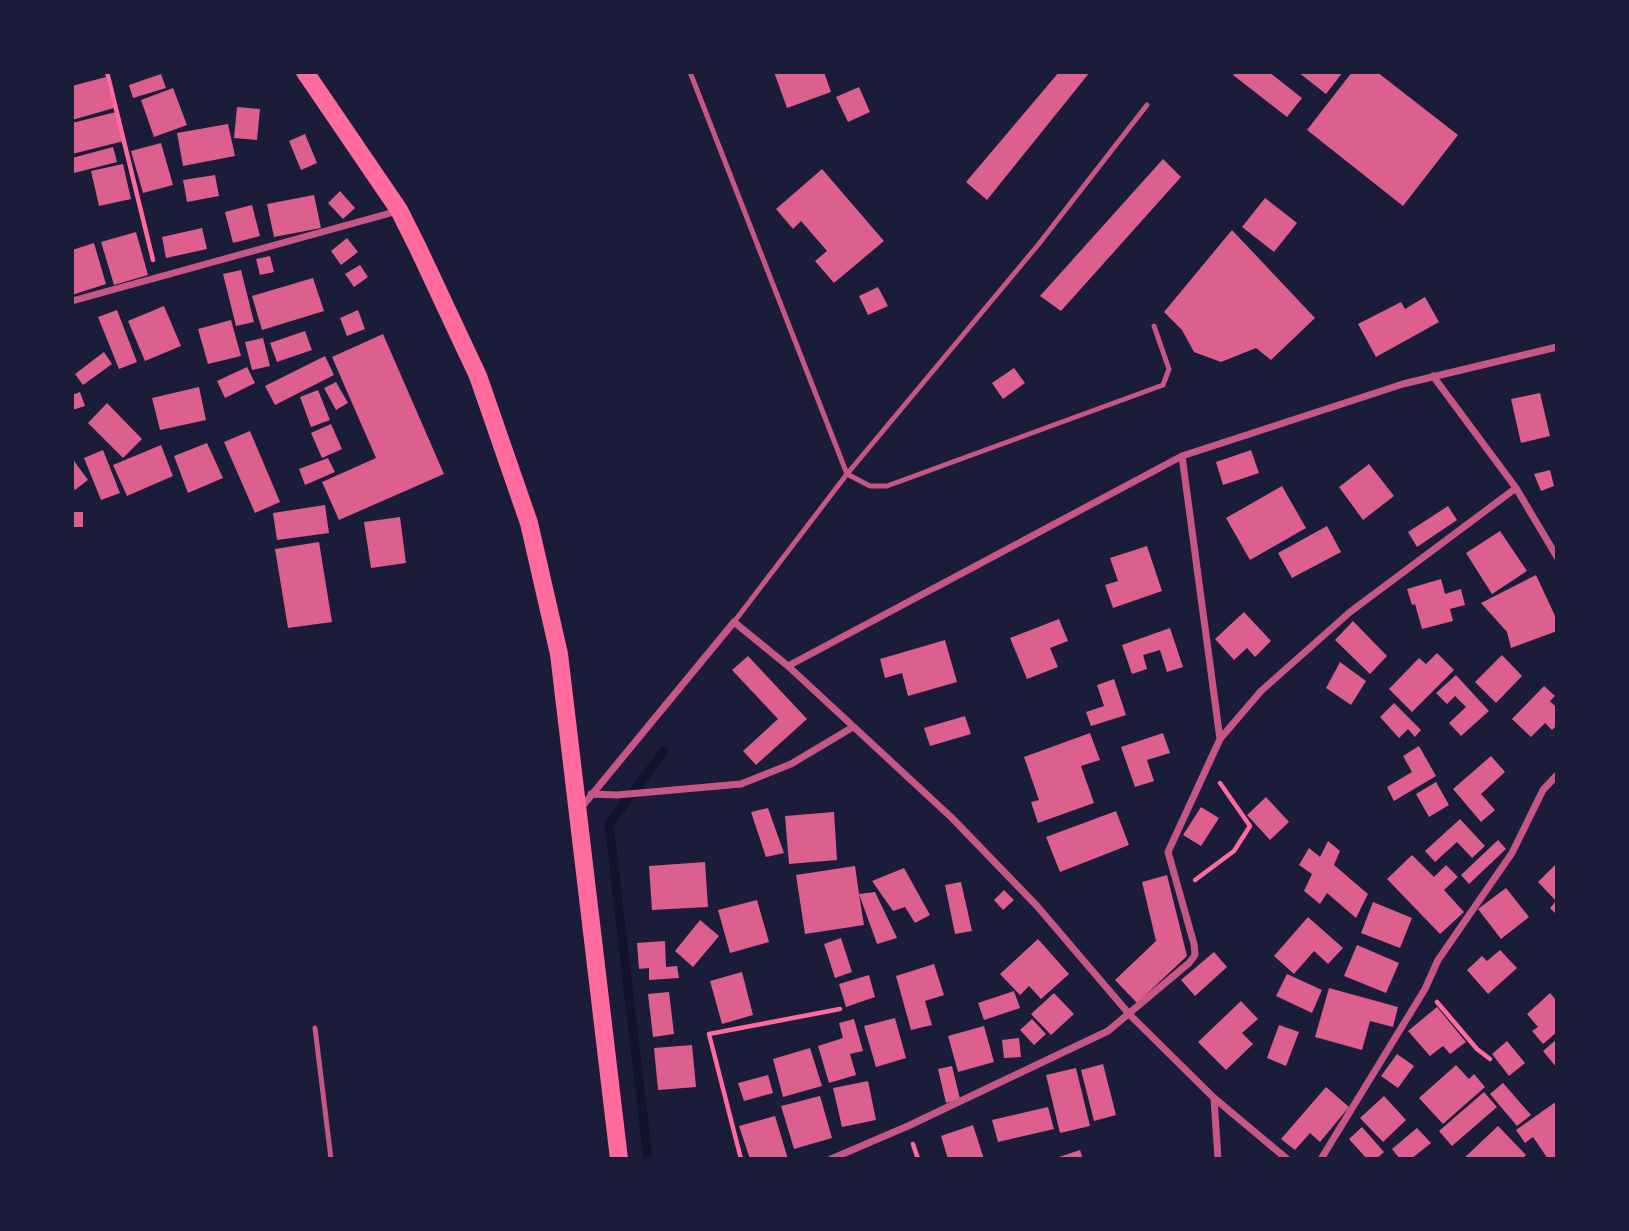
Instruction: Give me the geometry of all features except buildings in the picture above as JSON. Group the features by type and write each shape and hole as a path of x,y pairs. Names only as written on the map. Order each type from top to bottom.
{"main road":[{"path":"305,72 399,210 478,376 529,523 559,654 618,1159"}],"street":[{"path":"72,301 399,210"},
{"path":"788,666 1182,456 1433,376 1557,347"},
{"path":"1433,376 1516,488 1555,547 1557,558"},
{"path":"1182,456 1220,739"},
{"path":"831,1159 908,1126 1083,1043 1130,1015 1195,955 1168,852 1209,768 1220,739 1261,691 1318,638 1439,542 1516,488"},
{"path":"576,815 734,622 788,666 952,818 1038,906 1130,1015 1214,1098 1287,1159"},
{"path":"591,794 617,795 741,785 792,764 853,727"},
{"path":"1321,1159 1425,989 1444,950 1512,853 1542,790 1557,775"},
{"path":"1214,1098 1218,1159"}],"lane":[{"path":"690,72 847,474 870,486 887,486 1163,385 1168,369 1154,326"},
{"path":"734,622 847,474 1038,245 1147,106"},
{"path":"315,1028 331,1159"}],"path":[{"path":"107,72 158,278"},
{"path":"1179,889 1211,871 1234,851 1250,826 1209,768"},
{"path":"1425,989 1477,1049 1490,1059"},
{"path":"741,1159 709,1034 840,1009"}],"waterway":[{"path":"648,1159 609,824 664,751"}]}
